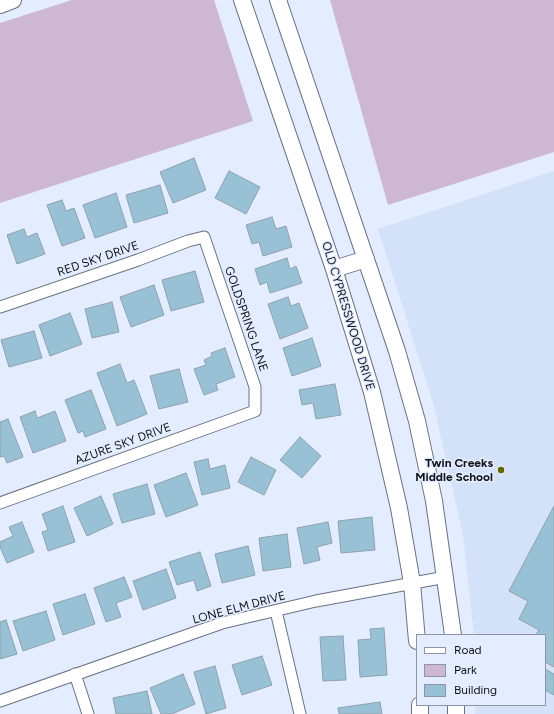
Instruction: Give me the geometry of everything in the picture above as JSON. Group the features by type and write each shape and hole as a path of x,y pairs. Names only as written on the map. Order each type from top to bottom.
{"street":[{"path":"0,5 13,0"},
{"name":"OLD CYPRESSWOOD DRIVE","path":"242,0 334,268 372,392 387,451 412,583 416,634"},
{"path":"278,0 398,351 417,421 434,501 453,634"},
{"name":"RED SKY DRIVE","path":"0,307 138,260 188,241 204,237"},
{"name":"GOLDSPRING LANE","path":"204,237 255,387 255,411"},
{"path":"334,268 366,259"},
{"name":"AZURE SKY DRIVE","path":"0,503 255,411"},
{"name":"LONE ELM DRIVE","path":"0,701 222,623 316,601 446,577"},
{"path":"276,611 300,714"},
{"path":"75,674 88,714"}],"shaded area":[{"name":"Twin Creeks Middle School","path":"554,171 554,714 475,714 475,706 546,706 546,634 474,634 463,535 434,406 378,229"}],"green space":[{"path":"72,0 214,0 253,121 0,203 0,23"},
{"path":"330,0 554,0 554,152 388,205"}],"building":[{"path":"194,158 206,190 173,203 160,172"},
{"path":"229,171 260,187 246,214 215,198"},
{"path":"160,185 168,213 134,223 126,195"},
{"path":"116,193 127,227 95,238 83,205"},
{"path":"62,200 66,211 74,208 85,238 62,246 47,205"},
{"path":"272,217 276,229 286,226 292,247 263,256 259,242 252,244 246,225"},
{"path":"24,229 27,237 37,233 45,254 17,264 7,235"},
{"path":"287,258 290,269 296,266 302,283 270,293 267,282 260,285 255,269"},
{"path":"195,271 204,302 171,311 162,280"},
{"path":"154,285 164,315 131,327 120,297"},
{"path":"288,297 291,306 299,303 308,328 280,339 268,304"},
{"path":"112,302 119,332 92,338 85,309"},
{"path":"70,313 82,344 50,356 39,325"},
{"path":"34,331 42,358 9,367 1,340"},
{"path":"312,338 321,366 292,376 283,348"},
{"path":"225,348 235,377 216,384 218,390 204,395 194,369 206,365 204,360 212,356 211,353"},
{"path":"120,364 127,383 134,380 147,414 117,426 97,373"},
{"path":"179,369 188,402 159,409 150,376"},
{"path":"335,384 341,415 316,419 313,403 302,405 299,390"},
{"path":"91,390 106,429 85,437 83,431 78,433 65,400"},
{"path":"35,411 37,418 55,411 66,441 33,453 20,417"},
{"path":"8,419 23,457 7,463 4,456 0,457 0,422"},
{"path":"300,437 321,456 302,478 280,460"},
{"path":"251,457 276,470 264,495 238,482"},
{"path":"208,459 210,469 225,465 230,488 202,495 194,462"},
{"path":"186,473 198,505 166,517 154,485"},
{"path":"147,484 155,514 122,523 113,494"},
{"path":"101,496 113,524 87,536 74,508"},
{"path":"63,506 75,542 48,551 42,532 48,530 42,514"},
{"path":"554,506 554,667 546,663 546,634 537,634 539,630 519,619 528,601 509,591"},
{"path":"372,517 375,550 341,553 338,521"},
{"path":"22,522 34,552 7,563 0,547 0,542 13,536 9,527"},
{"path":"328,522 332,543 317,547 320,560 304,564 297,528"},
{"path":"287,534 291,567 263,571 259,538"},
{"path":"248,546 255,575 222,583 215,554"},
{"path":"200,552 211,586 197,591 194,580 177,585 169,562"},
{"path":"166,569 176,598 143,610 133,581"},
{"path":"124,577 132,597 116,603 121,617 106,622 94,588"},
{"path":"85,594 95,624 63,635 53,604"},
{"path":"46,611 55,640 23,651 13,621"},
{"path":"6,620 17,654 0,659 0,622"},
{"path":"384,628 387,675 360,677 358,640 371,639 370,629"},
{"path":"343,636 346,680 323,681 320,637"},
{"path":"262,656 272,685 242,695 232,665"},
{"path":"215,666 226,708 206,714 194,672"},
{"path":"546,670 554,674 554,695 546,691"},
{"path":"183,674 195,704 172,714 161,714 150,688"},
{"path":"147,691 152,714 116,714 113,698"},
{"path":"380,702 382,714 339,714 338,708"}],"place":[{"name":"Twin Creeks Middle School","path":"501,470"}]}
